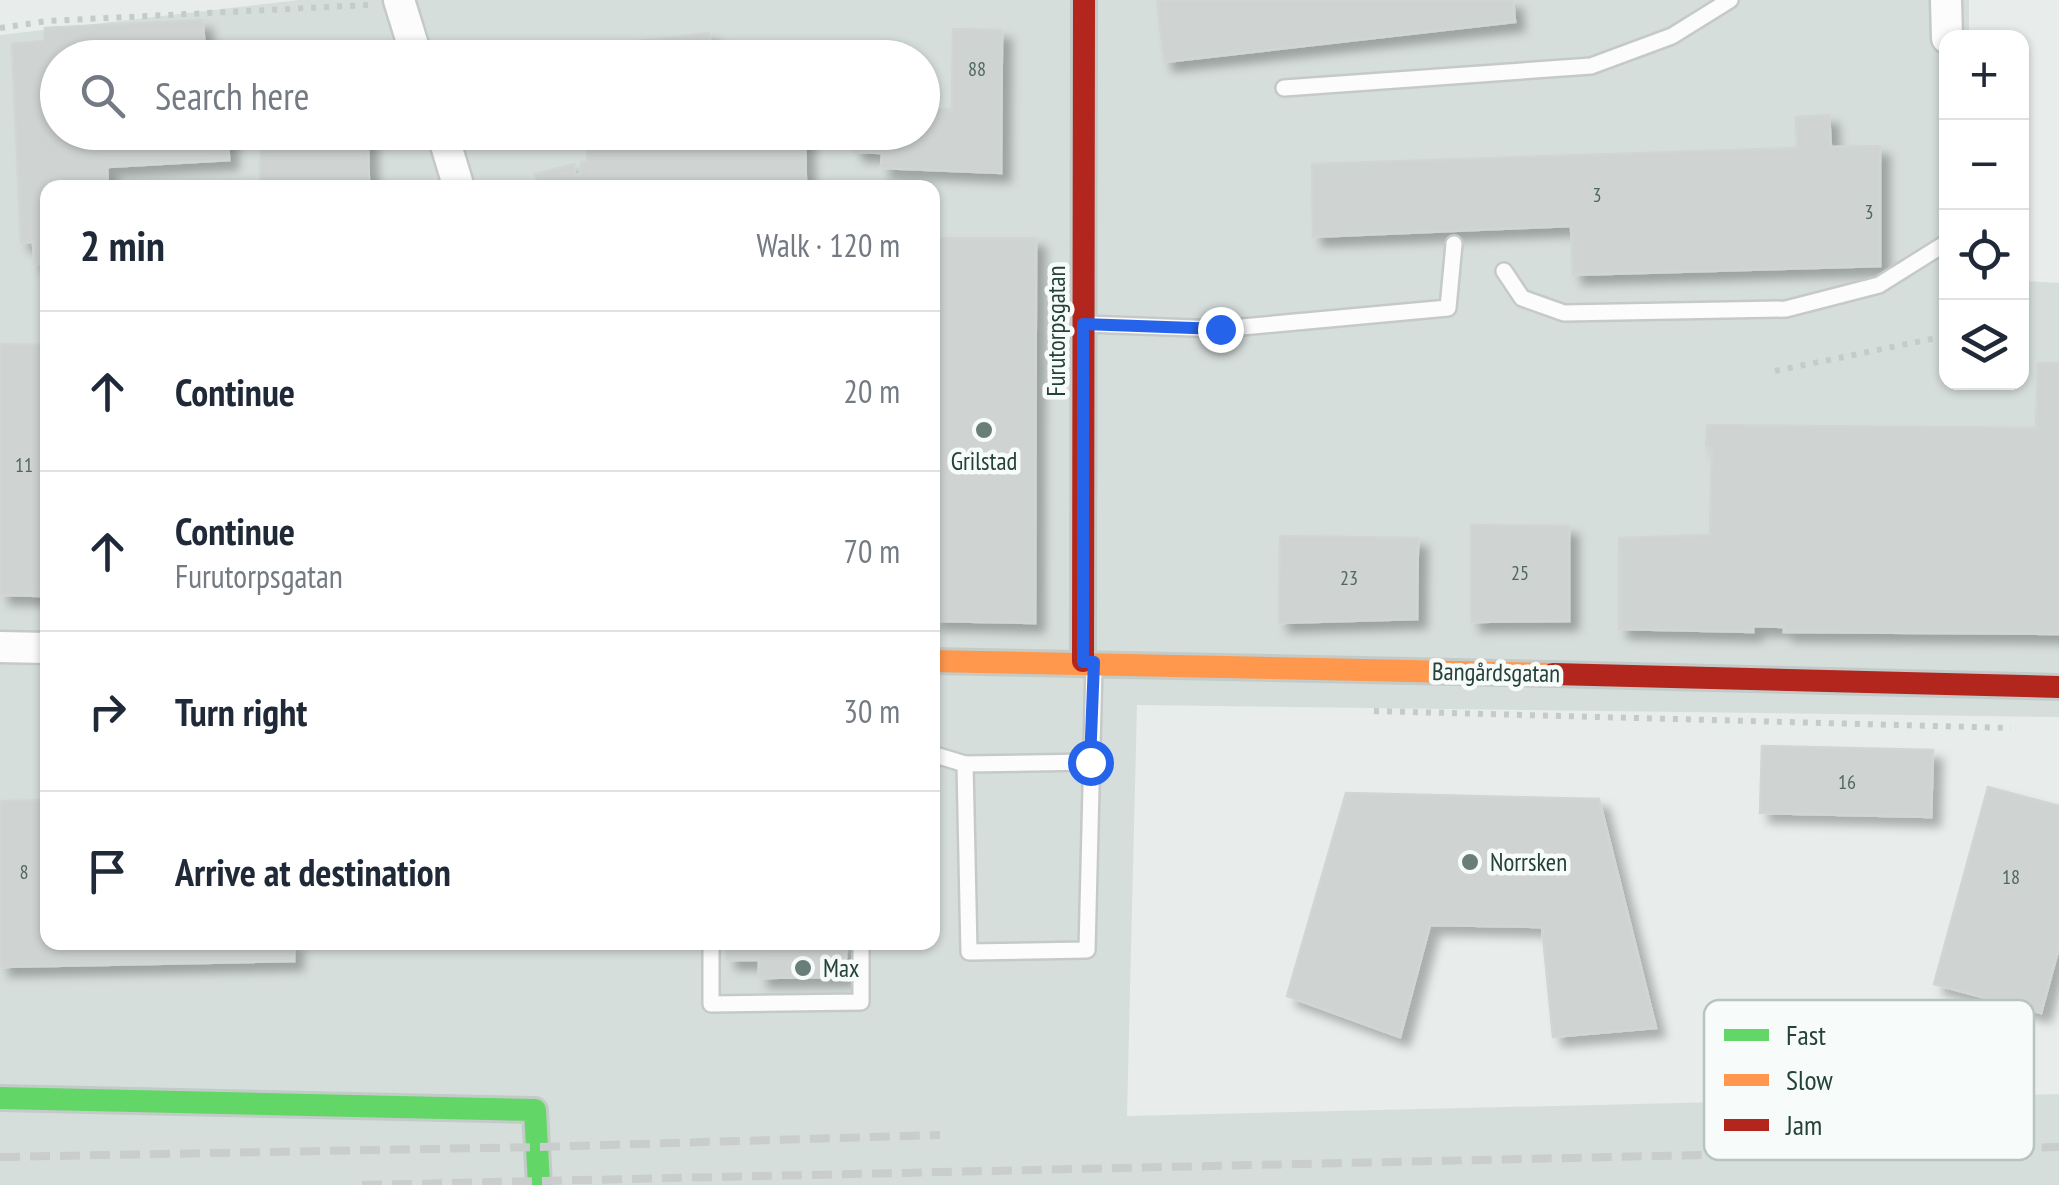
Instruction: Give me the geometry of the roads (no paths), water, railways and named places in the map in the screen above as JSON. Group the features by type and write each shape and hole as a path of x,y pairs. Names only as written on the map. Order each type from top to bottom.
{"street":[{"name":"Furutorpsgatan","path":"1084,0 1083,324 1089,662"},
{"path":"1946,0 1947,30"},
{"path":"400,2 412,40"},
{"path":"447,150 457,180"},
{"path":"0,647 40,648"},
{"name":"Bangårdsgatan","path":"940,661 2059,686"},
{"path":"0,1098 535,1110 539,1185"}],"lane":[{"path":"1284,88 1591,66 1672,36 1730,0"},
{"path":"1083,324 1220,329 1448,308 1454,244"},
{"path":"1504,271 1522,298 1564,314 1786,308 1879,286 1939,247"},
{"path":"965,764 969,952 1088,950 1089,662"},
{"path":"940,756 965,764 1090,762"},
{"path":"711,950 711,1004 861,1002 861,950"}],"railway":[{"path":"0,1157 940,1135"},
{"path":"2034,1148 2059,1147"},
{"path":"362,1185 1704,1155"}],"place":[{"name":"Grilstad","path":"984,430"},
{"name":"Norrsken","path":"1470,862"},
{"name":"Max","path":"803,968"}]}
